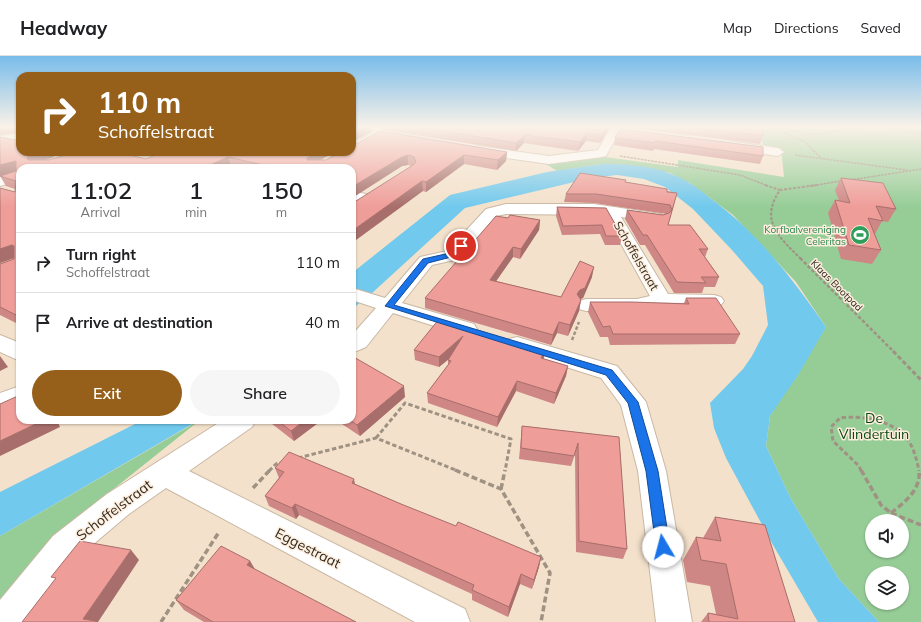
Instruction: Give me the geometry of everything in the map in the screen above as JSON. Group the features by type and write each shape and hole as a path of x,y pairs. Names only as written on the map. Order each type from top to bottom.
{"street":[{"path":"502,153 549,160 599,153"},
{"path":"2,188 16,178"},
{"path":"356,203 365,194"},
{"name":"Schoffelstraat","path":"356,343 358,342 370,300 426,261 453,255 491,212 514,209 594,209 660,218"},
{"name":"Schoffelstraat","path":"610,211 662,300"},
{"path":"370,300 609,372 633,402 652,471 674,622"},
{"name":"Schoffelstraat","path":"586,305 637,305 662,300 716,301"},
{"path":"0,342 16,351"},
{"path":"0,404 16,397"},
{"name":"Schoffelstraat","path":"5,622 66,547 118,504 236,424"},
{"name":"Eggestraat","path":"164,473 452,622"}],"path":[{"path":"605,153 740,175 780,190 841,181"},
{"path":"788,153 912,170"},
{"path":"818,153 821,158"},
{"path":"849,180 921,169"},
{"name":"Klaas Bootpad","path":"780,190 773,199 770,211 771,224 780,238 921,380"},
{"path":"564,358 586,305"},
{"path":"161,622 234,509 276,464 376,438 405,403 511,439 501,489"},
{"path":"891,513 914,492 918,485 920,472 911,444 904,435 887,425 859,417 840,418 831,427 833,441 859,466 876,500 891,513 921,525"},
{"path":"376,438 501,489 550,573 541,622"}],"green space":[{"name":"De Vlindertuin","path":"782,153 921,153 921,622 879,622 868,610 909,610 909,566 865,566 865,607 839,579 791,499 766,446 770,416 826,327 796,282 733,215 690,183 670,173 617,164 602,164 557,171 543,162 591,155 678,167 678,160 784,177"},
{"path":"195,424 57,534 0,605 0,536"}],"water":[{"path":"602,164 646,167 663,171 687,181 727,211 759,241 801,291 826,327 798,375 770,416 766,446 791,499 839,579 865,607 865,610 868,610 879,622 818,622 773,545 726,458 714,428 710,403 743,369 752,356 768,325 763,286 732,250 693,209 665,187 644,179 617,175 591,178 465,208 371,294 356,306 356,270 450,195 547,172"},
{"path":"135,424 192,424 0,536 0,492"}],"building":[{"path":"0,153 16,153 16,156 28,156 27,158 28,160 49,160 62,156 134,156 146,159 153,156 310,156 307,158 307,160 326,160 334,156 356,156 356,153 505,153 498,160 464,155 426,182 422,181 356,228 356,201 413,165 416,162 414,157 408,155 402,157 356,185 356,164 259,164 228,157 212,164 16,164 16,161 0,165"},
{"path":"744,153 763,153 763,156"},
{"path":"16,171 16,181 0,176"},
{"path":"580,173 626,180 625,182 667,189 667,192 677,193 668,225 690,225 708,249 699,249 719,277 701,277 706,283 677,282 647,235 643,235 627,210 663,215 672,210 670,205 596,194 566,194"},
{"path":"841,178 883,183 896,209 876,206 883,221 868,218 881,250 849,245 835,200 850,203"},
{"path":"16,181 16,315 0,307 0,264 14,259 14,246 12,245 0,249 0,188 15,192"},
{"path":"557,207 606,208 622,236 606,236 602,225 563,226"},
{"path":"510,215 540,220 521,249 513,247 490,280 561,297 580,261 594,267 585,288 580,290 577,294 581,300 570,325 559,322 553,335 425,298 496,216 508,218"},
{"path":"686,298 716,298 740,334 613,334 610,326 603,327 590,302 689,304"},
{"path":"439,319 545,351 541,358 568,366 556,393 517,381 498,417 427,393 451,361 448,360 463,336 439,357 414,350"},
{"path":"356,358 404,386 357,425 356,424"},
{"path":"16,397 16,424 36,424 0,441 0,404"},
{"path":"282,424 300,424 291,431"},
{"path":"522,426 619,437 627,549 579,541 578,443 574,456 521,448"},
{"path":"289,452 354,479 352,483 401,504 456,526 458,522 541,557 534,580 521,574 509,607 472,590 474,585 295,504 292,508 265,496 284,472 275,468"},
{"path":"715,517 765,525 795,622 709,622 708,613 738,619 726,564 701,560 696,537 721,541"},
{"path":"80,541 131,550 83,619 96,621 22,622 56,578 51,577"},
{"path":"221,546 250,561 247,565 356,622 213,622 176,600"}],"place":[{"name":"Korfbalvereniging Celeritas","path":"860,235"}],"route":[{"path":"461,246 453,255 426,261 389,306 609,372 633,402 652,471 663,547"}]}
